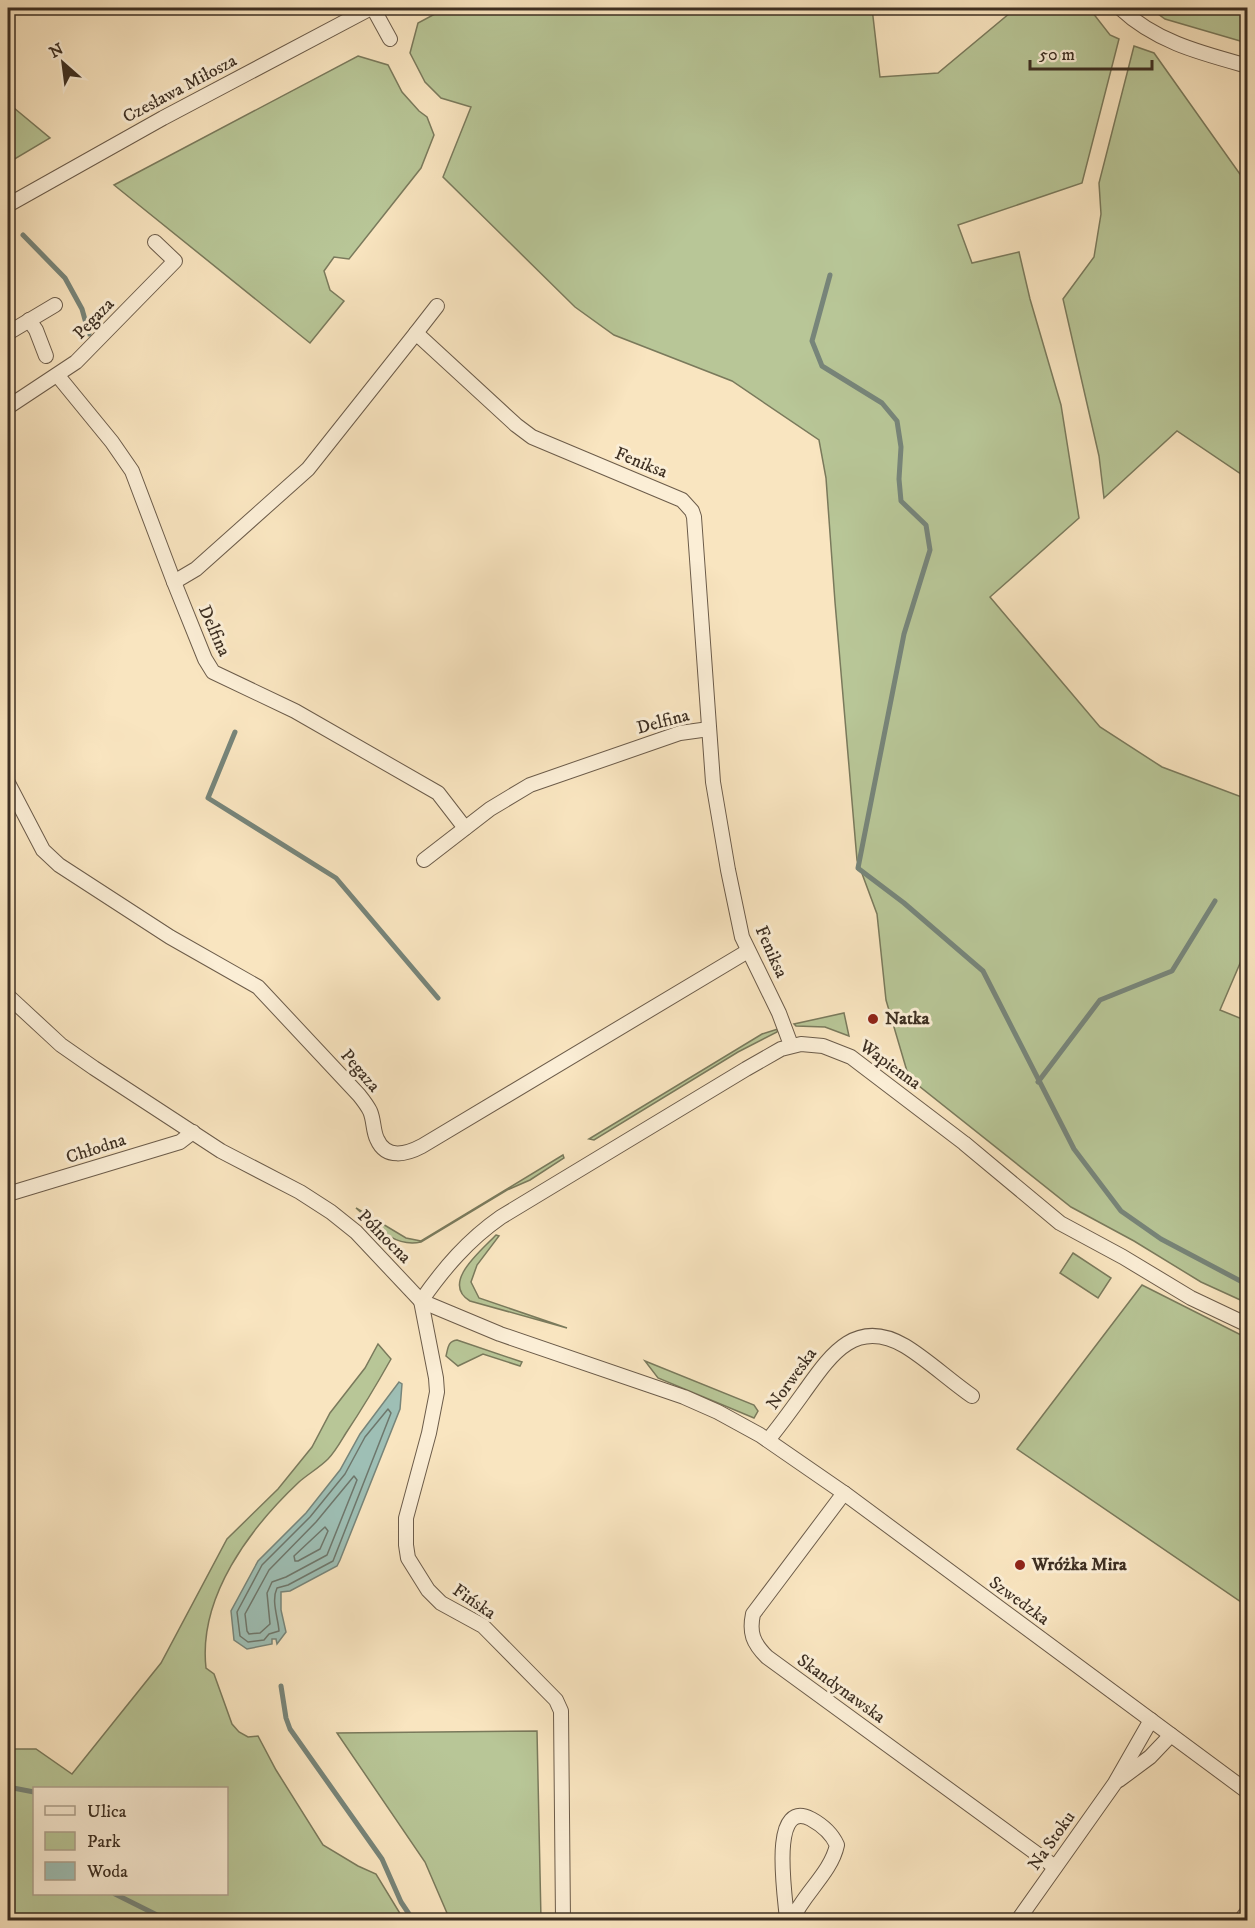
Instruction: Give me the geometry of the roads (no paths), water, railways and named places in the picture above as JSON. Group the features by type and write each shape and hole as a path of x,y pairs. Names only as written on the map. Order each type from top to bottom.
{"street":[{"path":"372,8 390,39"},
{"name":"Czesława Miłosza","path":"8,205 163,118 372,8"},
{"path":"1120,8 1138,23 1166,40 1187,49 1248,66"},
{"name":"Pegaza","path":"8,407 76,362 175,261 155,242"},
{"path":"8,333 55,305"},
{"path":"174,582 196,569 308,469 437,306"},
{"path":"29,320 36,330 46,356"},
{"name":"Feniksa","path":"416,333 532,437 675,496 687,505 694,517 713,782 722,837 742,938 779,1013 791,1045"},
{"name":"Delfina","path":"58,376 117,448 132,471 205,659 213,672 302,715 438,793 465,828"},
{"name":"Delfina","path":"424,860 513,794 542,779 680,733 709,729"},
{"name":"Pegaza","path":"8,783 43,850 58,865 170,937 251,982 265,993 359,1095 370,1112 377,1140 382,1147 396,1154 405,1154 422,1146 748,951"},
{"name":"Północna","path":"8,996 62,1045 221,1151 300,1192 331,1212 356,1232 421,1301 513,1339 684,1397 726,1416 768,1440"},
{"name":"Wapienna","path":"421,1301 459,1252 501,1217 781,1049 801,1044 823,1046 851,1057 963,1143 1060,1223 1191,1298 1248,1325"},
{"name":"Chłodna","path":"8,1194 180,1142 193,1132"},
{"name":"Fińska","path":"421,1301 436,1378 436,1392 429,1433 406,1518 408,1557 428,1590 441,1603 483,1626 556,1700 561,1712 563,1920"},
{"name":"Norweska","path":"768,1440 828,1358 843,1345 862,1338 882,1338 905,1347 972,1396"},
{"name":"Szwedzka","path":"768,1440 1248,1791"},
{"name":"Skandynawska","path":"844,1494 753,1614 752,1637 757,1647 767,1657 1055,1867"},
{"name":"Na Stoku","path":"1018,1920 1114,1782 1151,1720"},
{"name":"Na Stoku","path":"1114,1782 1150,1757 1171,1735"},
{"path":"787,1920 783,1837 785,1826 792,1818 801,1816 810,1818 828,1831 837,1845 831,1862 799,1905 792,1920"},
{"path":"1241,1920 1248,1911"}],"water":[{"path":"399,1382 402,1384 400,1409 337,1566 290,1591 281,1592 281,1610 286,1632 277,1644 276,1639 272,1639 272,1644 247,1649 234,1640 231,1611 258,1561 306,1513 340,1470 360,1434"}],"waterway":[{"path":"23,235 65,278 82,309 89,334"},
{"path":"830,275 812,341 822,366 882,403 897,421 901,447 899,479 901,501 926,525 930,550 904,634 858,868"},
{"path":"235,732 208,798 336,878 438,998"},
{"path":"859,869 904,903 983,971 1074,1149 1121,1211 1161,1239 1248,1285"},
{"path":"1038,1082 1100,1000 1172,971 1215,901"},
{"path":"281,1686 290,1729 382,1859 401,1902 413,1920"},
{"path":"8,1787 33,1792"},
{"path":"117,1895 167,1920"}],"place":[{"name":"Natka","path":"873,1019"},
{"name":"Wróżka Mira","path":"1020,1565"}]}
